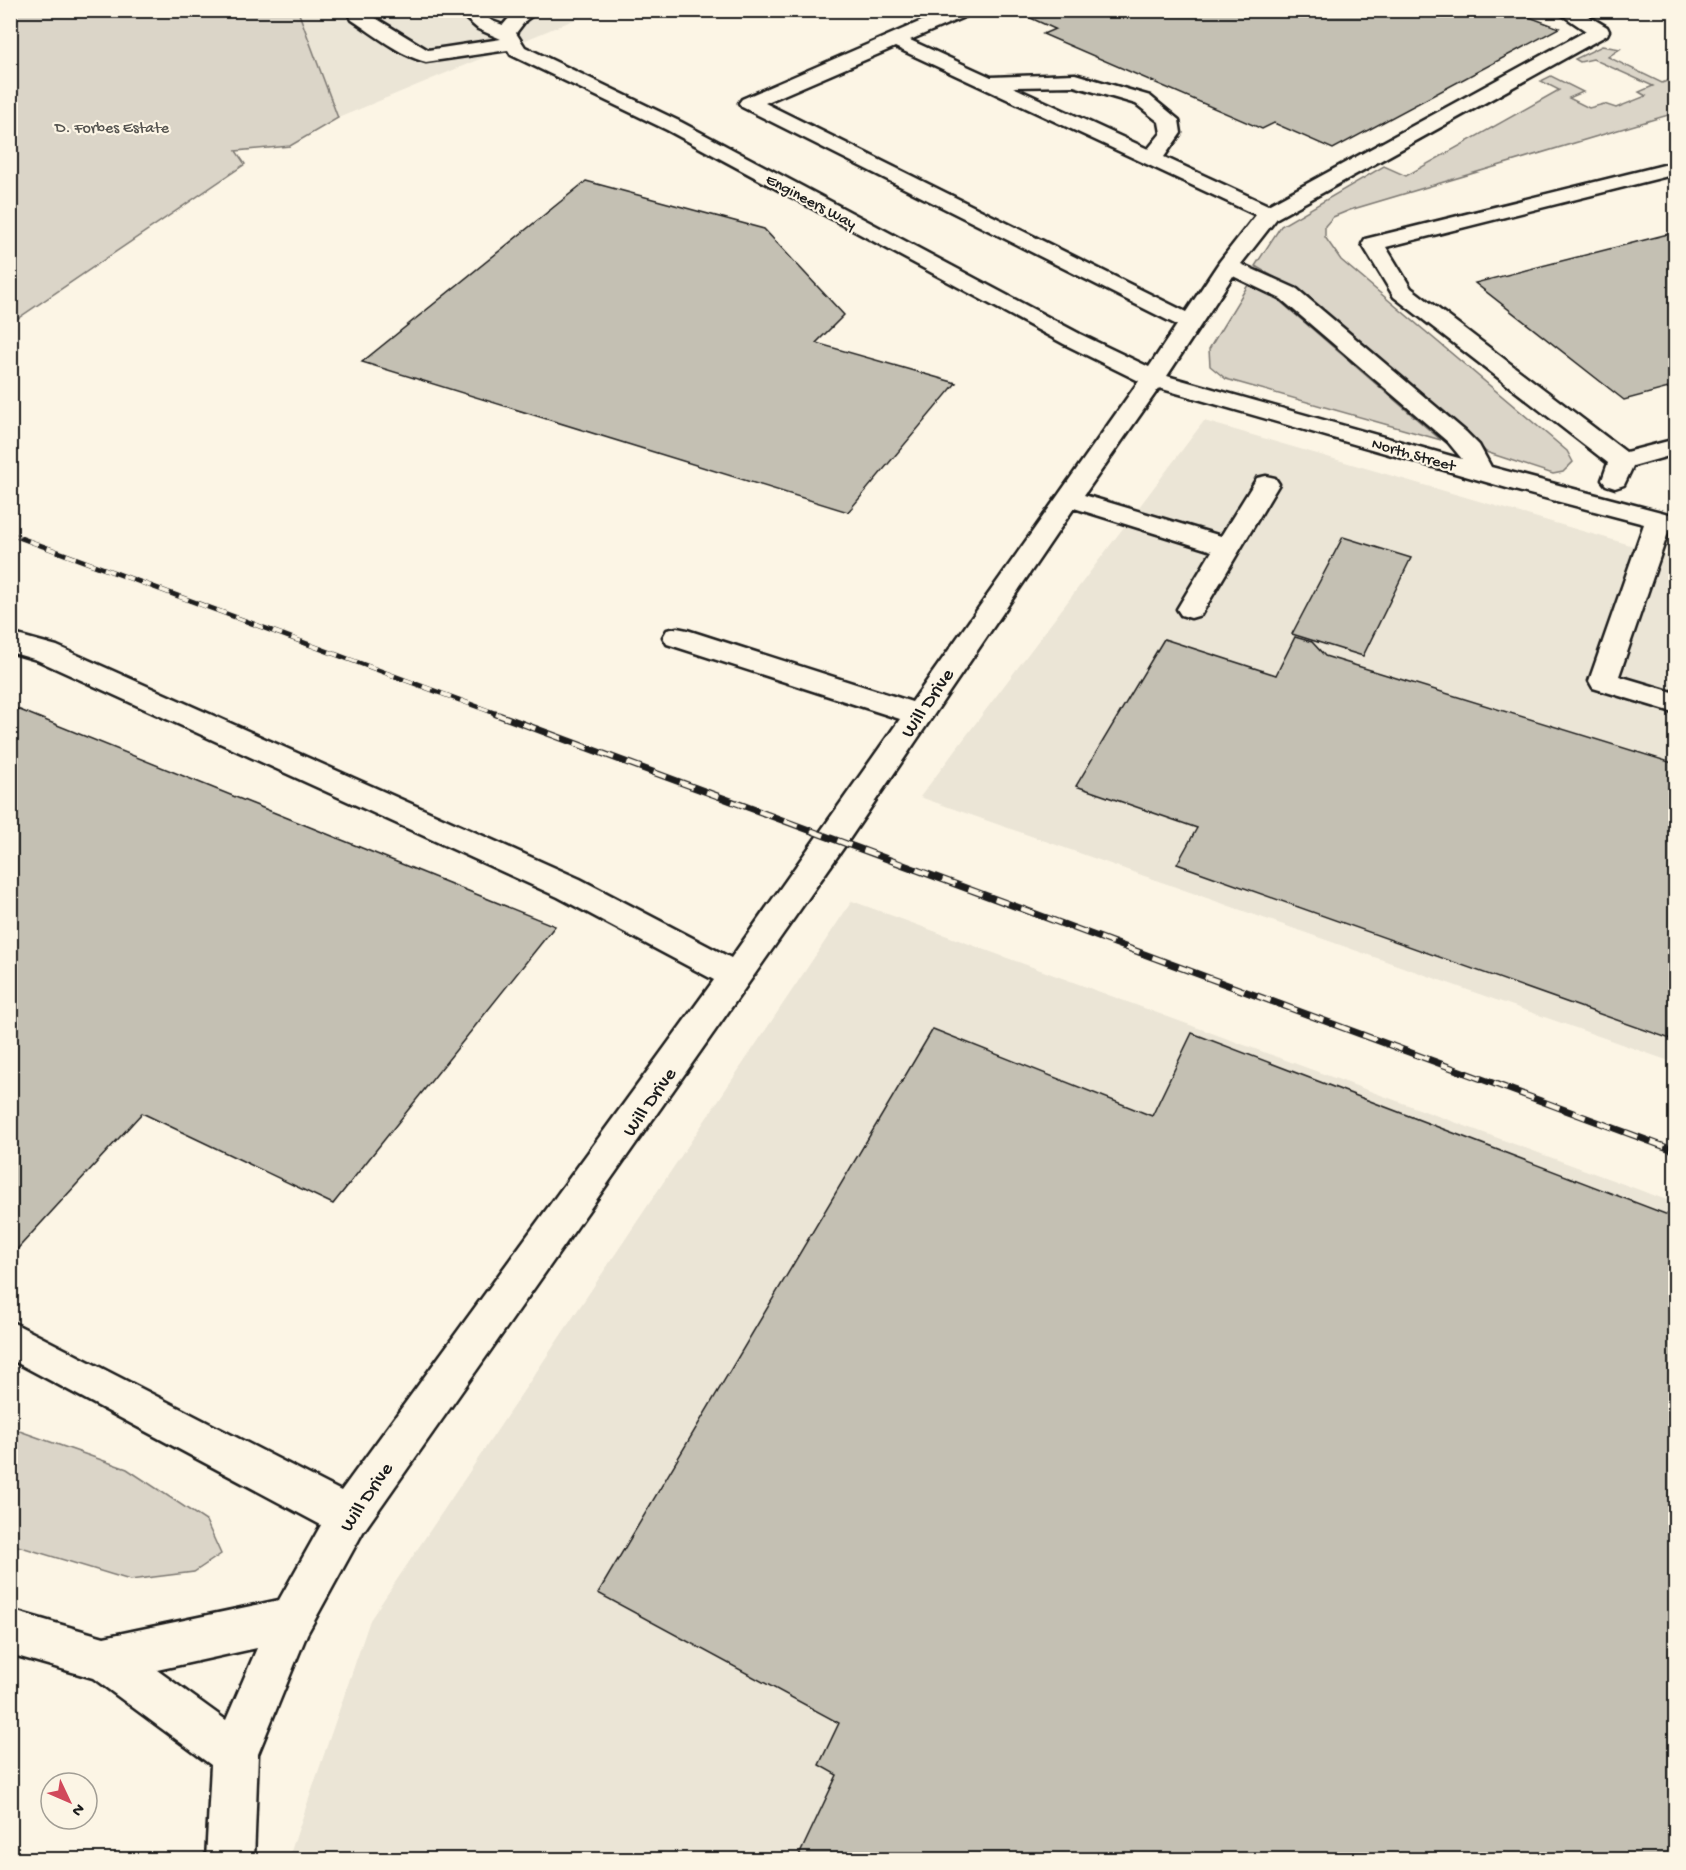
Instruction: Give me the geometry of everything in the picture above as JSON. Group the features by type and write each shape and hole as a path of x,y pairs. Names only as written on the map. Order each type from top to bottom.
{"street":[{"path":"361,10 359,16 426,56 510,38 519,16 531,10"},
{"name":"Engineers Way","path":"465,10 485,25 510,38 518,51 674,126 1072,339 1153,379"},
{"path":"964,10 749,103 1189,322"},
{"path":"895,40 1269,213 1600,31 1564,10"},
{"path":"987,82 1075,80 1143,100 1169,120 1171,134 1152,159"},
{"path":"1622,461 1402,292 1373,244 1676,168"},
{"name":"Will Drive","path":"230,1860 235,1754 292,1619 348,1517 736,976 1153,379 1228,266 1269,213"},
{"path":"1228,266 1268,282 1289,294 1457,437 1470,450 1481,472"},
{"name":"North Street","path":"1153,379 1667,522"},
{"path":"1622,461 1676,446"},
{"path":"1605,506 1622,461"},
{"path":"1191,609 1266,484"},
{"path":"1068,498 1228,547"},
{"path":"1667,522 1603,681 1676,703"},
{"path":"677,637 918,714"},
{"path":"10,642 47,652 569,888 736,976"},
{"path":"10,1338 348,1517"},
{"path":"104,1659 292,1619"},
{"path":"10,1632 104,1659 235,1754"}],"shaded area":[{"path":"298,11 595,11 338,118"},
{"path":"1204,421 1675,558 1675,1063 920,797"},
{"path":"852,901 1675,1203 1675,1859 288,1860 370,1620"}],"green space":[{"name":"D. Forbes Estate","path":"11,10 298,11 338,118 290,146 236,151 245,164 11,323"},
{"path":"1602,46 1620,49 1608,57 1662,83 1675,78 1675,113 1350,210 1333,217 1325,226 1325,237 1341,260 1567,451 1573,462 1563,472 1553,474 1486,452 1466,432 1324,314 1281,281 1255,266 1281,226 1384,166 1406,176 1559,90 1541,81 1551,76 1583,92 1569,98 1589,108 1604,104 1616,108 1646,96 1639,92 1653,86 1593,59 1580,62 1575,59"},
{"path":"1248,285 1275,297 1441,440 1226,379 1210,366 1209,349"},
{"path":"11,1428 127,1469 206,1521 221,1554 194,1572 130,1580 11,1544"}],"building":[{"path":"1013,10 1510,10 1559,28 1333,149 1274,123 1262,129 1043,34 1055,29"},
{"path":"586,181 764,229 844,315 816,343 956,383 848,512 362,362"},
{"path":"1676,232 1676,386 1624,400 1475,283"},
{"path":"1343,537 1411,558 1363,656 1292,634"},
{"path":"1295,637 1312,642 1325,656 1676,764 1676,1041 1177,864 1197,828 1076,786 1164,639 1276,675"},
{"path":"10,706 555,926 333,1204 142,1113 10,1257"},
{"path":"933,1029 1152,1116 1192,1033 1676,1218 1676,1860 797,1860 837,1775 819,1765 839,1723 598,1593"}],"railway":[{"path":"10,534 500,715"},
{"path":"496,714 1676,1151"}]}
